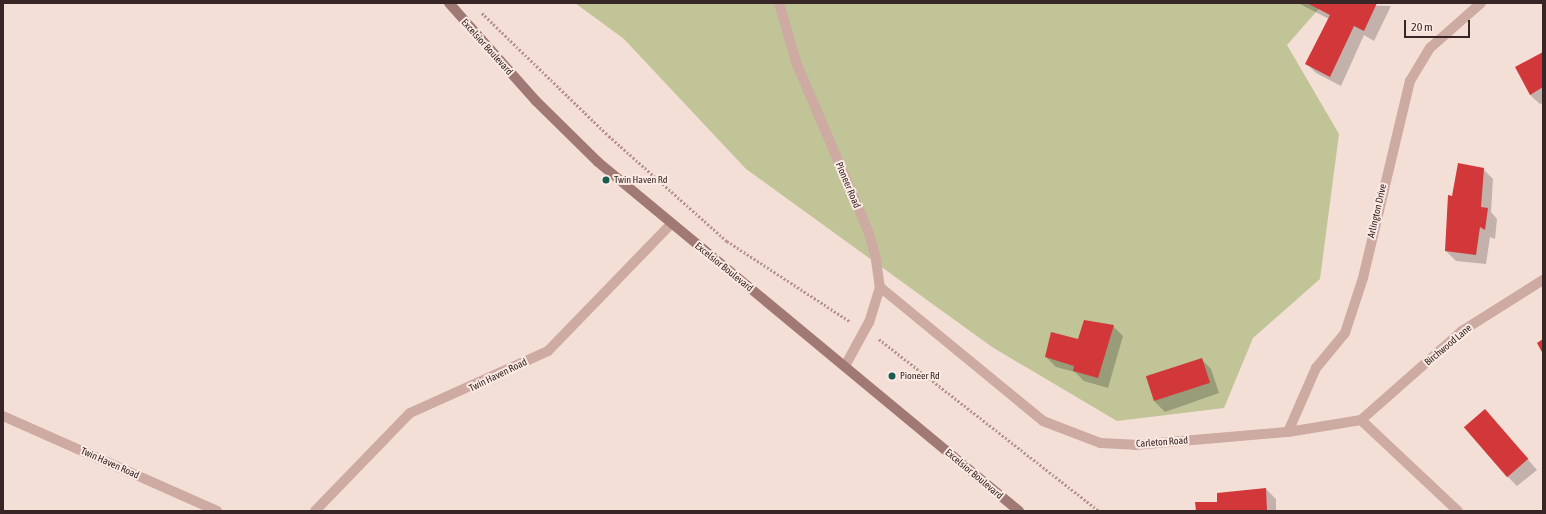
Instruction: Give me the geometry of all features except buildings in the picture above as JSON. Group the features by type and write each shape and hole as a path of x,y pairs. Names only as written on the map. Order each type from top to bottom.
{"main road":[{"name":"Excelsior Boulevard","path":"448,3 536,101 598,162 1019,511"}],"street":[{"name":"Pioneer Road","path":"779,3 796,62 869,233 880,288"},
{"name":"Arlington Drive","path":"1288,432 1316,368 1345,333 1362,278 1410,81 1430,48 1481,3"},
{"name":"Twin Haven Road","path":"315,511 410,413 548,351 671,224"},
{"name":"Birchwood Lane","path":"1361,420 1462,331 1543,280"},
{"path":"845,366 864,330 880,288"},
{"name":"Carleton Road","path":"880,288 1043,421 1071,434 1100,444 1135,445 1288,432 1361,420"},
{"name":"Twin Haven Road","path":"3,416 217,511"},
{"path":"1361,420 1458,511"}],"path":[{"path":"477,7 608,136 727,241 864,330 957,398 1099,511"}],"green space":[{"path":"575,3 1324,3 1287,45 1339,134 1320,279 1253,338 1224,408 1117,421 992,347 746,169 624,39"}],"place":[{"name":"Twin Haven Rd","path":"606,180"},
{"name":"Pioneer Rd","path":"892,376"}]}
